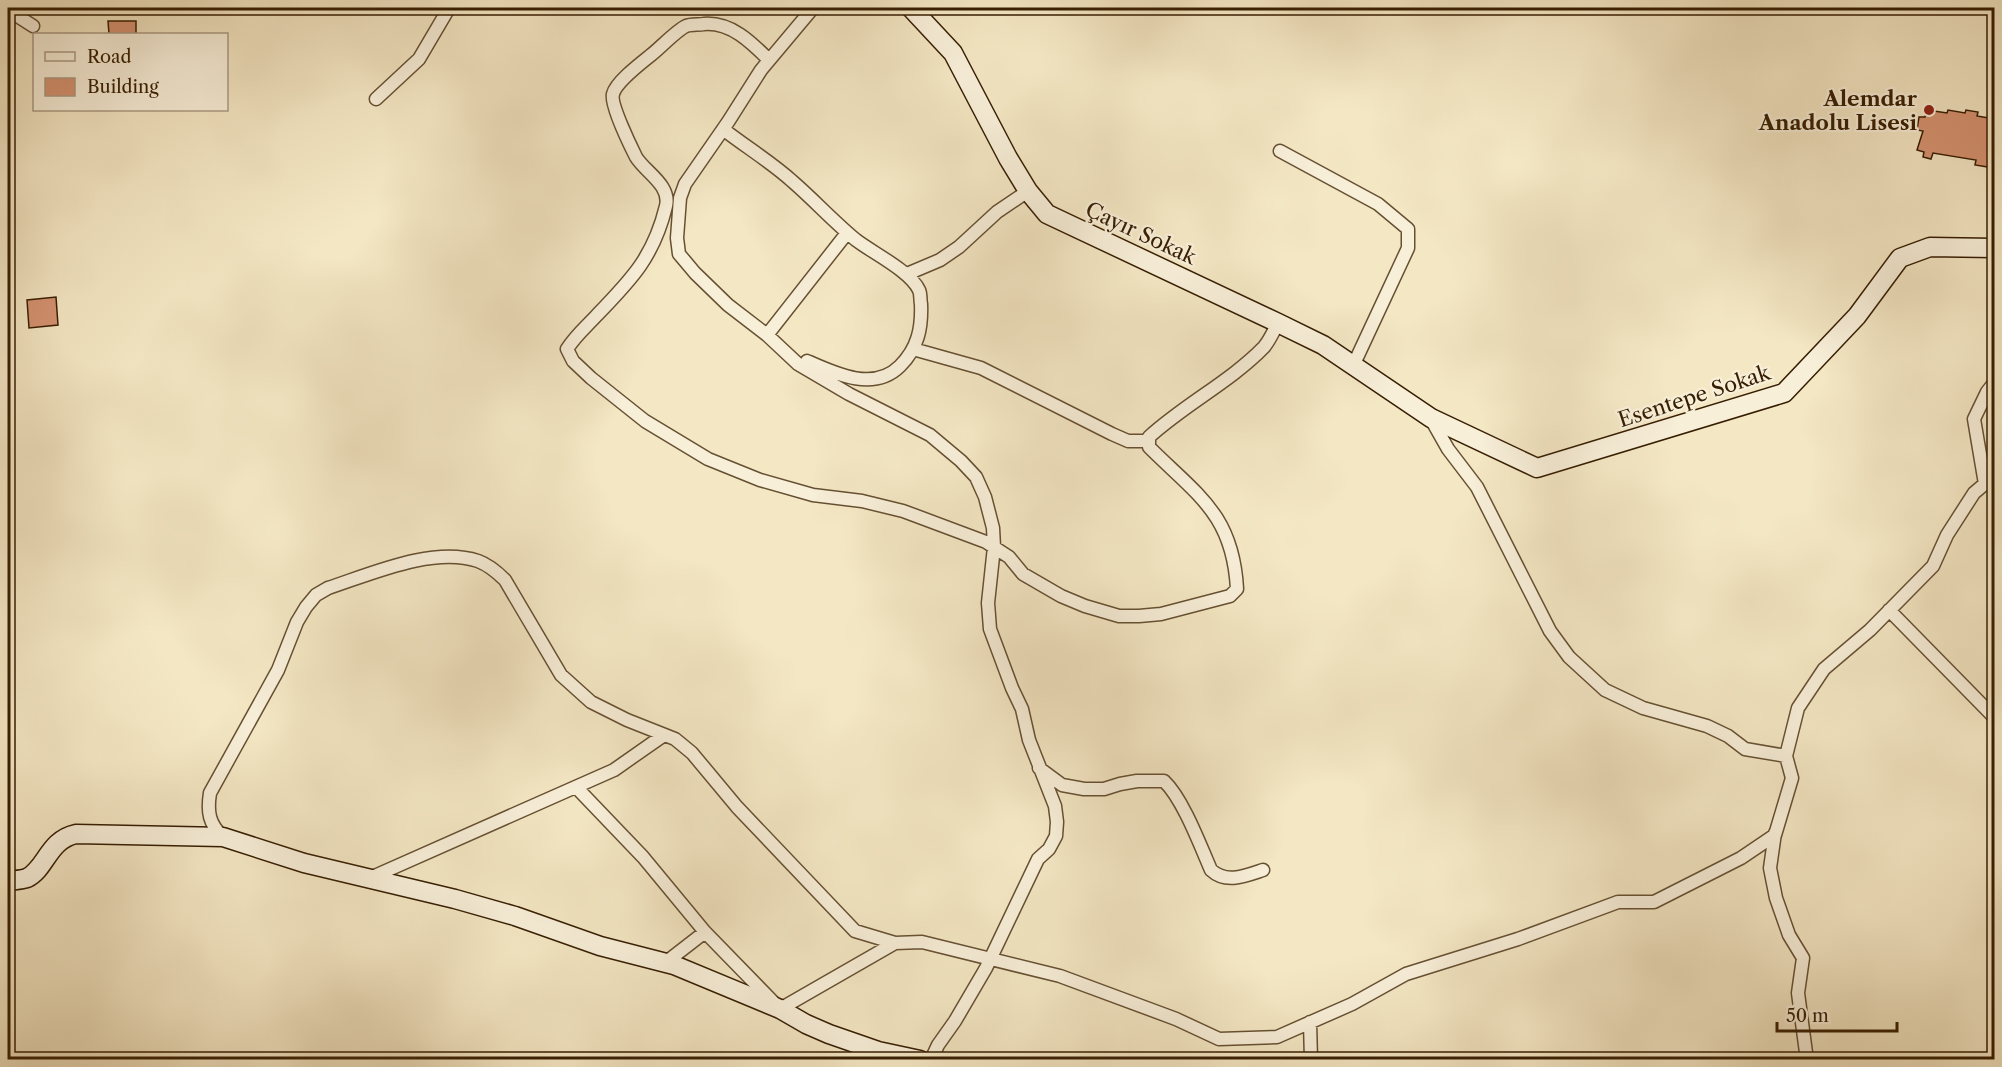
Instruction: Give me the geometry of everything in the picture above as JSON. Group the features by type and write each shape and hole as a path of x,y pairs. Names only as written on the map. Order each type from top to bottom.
{"street":[{"path":"376,99 419,59 449,8"},
{"path":"813,8 769,60 685,184 680,198 677,238 679,254 695,273 728,305 767,335 798,364 849,394 930,435 976,477 985,497 993,528 994,547 988,603 990,629 1022,709 1038,767 1054,806 1057,822 1056,836 1049,849 1038,860 966,1004 931,1059"},
{"name":"Çayır Sokak","path":"911,8 953,53 1008,158 1028,191 1047,214 1323,345 1431,418"},
{"path":"8,10 33,26"},
{"path":"769,60 731,28 711,24 687,25 637,66 618,86 613,94 614,106 636,156 644,168 657,179 667,201 659,233 637,272 589,324 575,335 567,349 573,361 591,378 645,421 708,459 760,480 813,495 861,501 903,511 986,542 1009,558 1023,574 1061,596 1119,616 1161,614 1230,596 1237,589 1236,570 1219,519 1202,496 1149,447 1149,437 1217,387 1265,346 1278,323"},
{"path":"723,129 792,181 847,233 907,274 920,291 919,336 914,349 889,376 869,379 852,378 782,349"},
{"path":"1280,151 1378,204 1408,229 1408,248 1353,366"},
{"path":"907,274 940,260 959,248 997,212 1028,191"},
{"path":"767,335 847,233"},
{"name":"Esentepe Sokak","path":"1431,418 1537,468 1784,393 1857,316 1900,258 1930,247 1995,248"},
{"path":"914,349 981,368 1128,441 1149,441"},
{"path":"1807,1059 1798,993 1803,958 1789,935 1776,898 1770,868 1775,833 1792,778 1786,756 1798,708 1824,669 1870,630 1933,566 1947,535 1974,493 1990,480 1974,419 1987,392 1995,383"},
{"path":"1431,418 1448,449 1477,487 1545,621 1569,657 1605,690 1642,708 1707,726 1728,736 1745,749 1786,756"},
{"path":"223,837 214,829 209,820 207,808 210,793 278,670 297,622 316,595 328,588 413,561 459,557 479,561 495,570 505,580 561,675 572,687 591,702 627,720 675,739 692,753 737,807 855,931 895,943 922,942 1060,976 1176,1019 1219,1039 1277,1037 1352,1004 1406,974 1518,939 1618,902 1654,902 1741,858 1775,833"},
{"path":"1889,610 1995,717"},
{"path":"370,878 614,770 664,735"},
{"path":"1038,767 1062,785 1084,789 1104,789 1137,781 1164,781 1180,800 1211,870 1218,876 1228,878 1263,870"},
{"path":"576,787 650,865 705,932 780,1009"},
{"path":"8,881 29,877 59,841 66,836 76,834 223,837 304,863 515,916 600,946 665,963 780,1009 829,1034 878,1052 920,1059"},
{"path":"665,963 705,932"},
{"path":"780,1009 895,943"},
{"path":"1310,1022 1311,1059"}],"building":[{"path":"142,8 142,11 99,9"},
{"path":"108,21 136,21 136,33 109,33"},
{"path":"1927,110 1965,113 1966,110 1978,112 1977,116 1994,119 1994,168 1975,165 1976,160 1933,153 1931,159 1923,157 1924,152 1917,150 1923,131 1917,130 1919,117 1925,117"},
{"path":"56,297 58,325 29,328 27,300"}],"place":[{"name":"Alemdar Anadolu Lisesi","path":"1929,110"}]}
